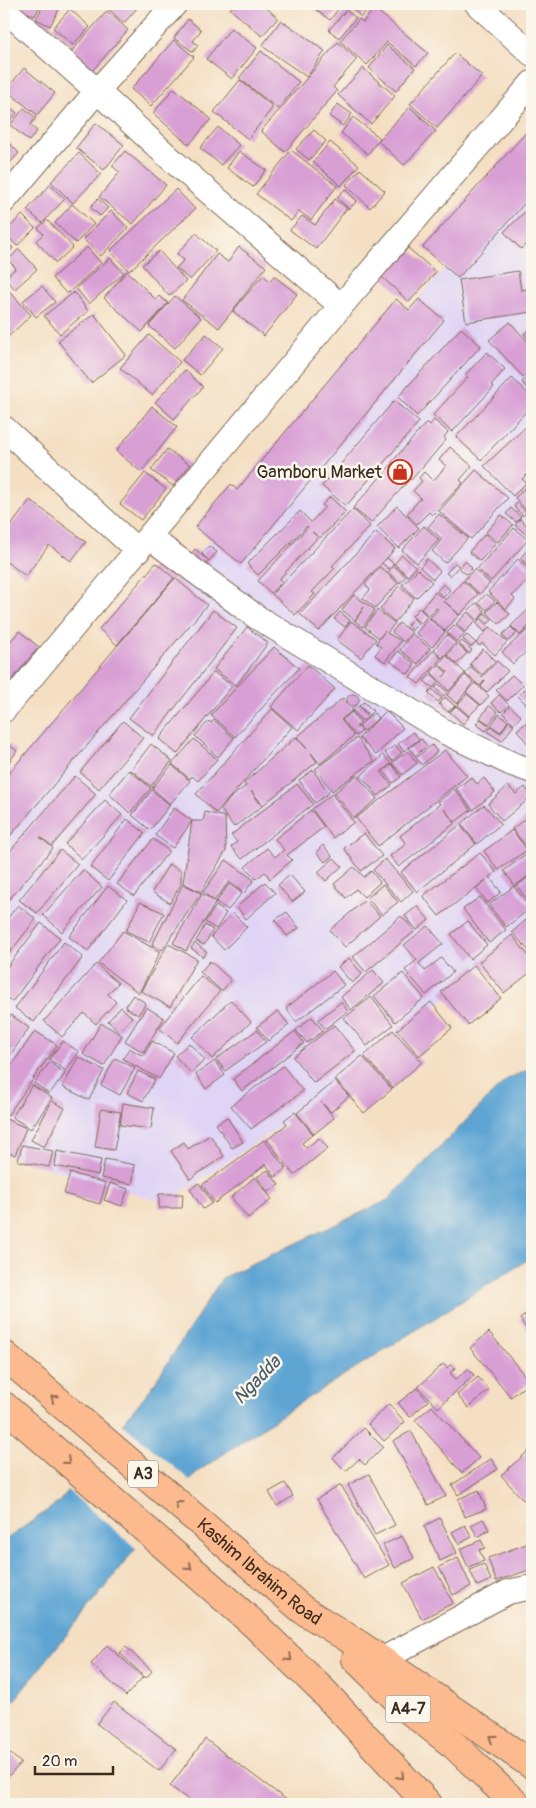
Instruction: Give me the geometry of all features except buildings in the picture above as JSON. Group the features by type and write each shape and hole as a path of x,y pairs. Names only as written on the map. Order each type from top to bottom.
{"highway":[{"name":"Kashim Ibrahim Road","path":"4,1356 303,1610 381,1660 532,1765"},
{"name":"A3","path":"4,1406 254,1624 323,1691 428,1804"},
{"name":"A4-7","path":"303,1610 405,1707 455,1746 516,1804"}],"street":[{"path":"4,201 97,90 176,4"},
{"path":"476,4 532,54"},
{"path":"4,9 97,90 173,161 340,306"},
{"path":"4,710 340,306 532,83"},
{"path":"4,428 143,544 263,621 448,733 512,764 532,771"},
{"path":"381,1660 508,1592 532,1587"}],"shaded area":[{"name":"Gamboru Market","path":"532,167 532,928 328,1094 166,1203 4,1155 4,778"}],"water":[{"name":"Ngadda","path":"532,1068 532,1257 298,1404 197,1472 4,1713 4,1541 59,1502 152,1387 222,1278 388,1200 507,1079"}],"pier":[{"path":"120,1422 192,1482 138,1550 66,1489"}],"place":[{"name":"Gamboru Market","path":"400,472"}]}
